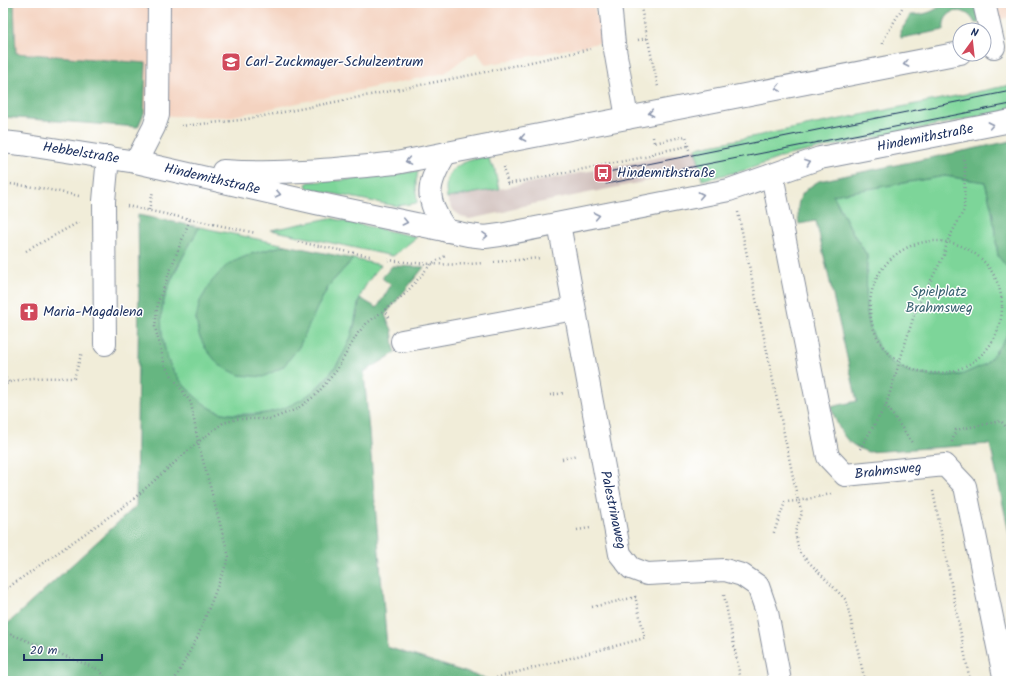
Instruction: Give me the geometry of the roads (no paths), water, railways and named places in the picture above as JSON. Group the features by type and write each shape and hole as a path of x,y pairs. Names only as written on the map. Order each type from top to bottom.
{"street":[{"path":"136,162 154,127 158,115 159,3"},
{"path":"610,3 614,44 627,118"},
{"path":"984,3 996,46"},
{"name":"Hindemithstraße","path":"158,166 245,173 314,172 396,163 952,55"},
{"name":"Hindemithstraße","path":"158,166 316,203 447,231 485,237 559,224 729,190 820,158 1011,121"},
{"name":"Hebbelstraße","path":"3,142 158,166"},
{"path":"446,153 435,172 430,193 433,207 447,231"},
{"path":"105,344 104,205 108,158"},
{"name":"Brahmsweg","path":"772,175 828,457 840,484 937,473 965,486 1004,681"},
{"name":"Palestrinaweg","path":"559,224 620,554 631,568 647,574 725,570 742,575 758,586 767,612 780,681"},
{"path":"402,341 574,308"}],"tram line":[{"path":"603,173 1011,91"},
{"path":"606,184 1011,104"}],"place":[{"name":"Carl-Zuckmayer-Schulzentrum","path":"231,62"},
{"name":"Hindemithstraße","path":"603,173"},
{"name":"Maria-Magdalena","path":"29,312"}],"park label":[{"name":"Spielplatz Brahmsweg","path":"939,300"}]}
